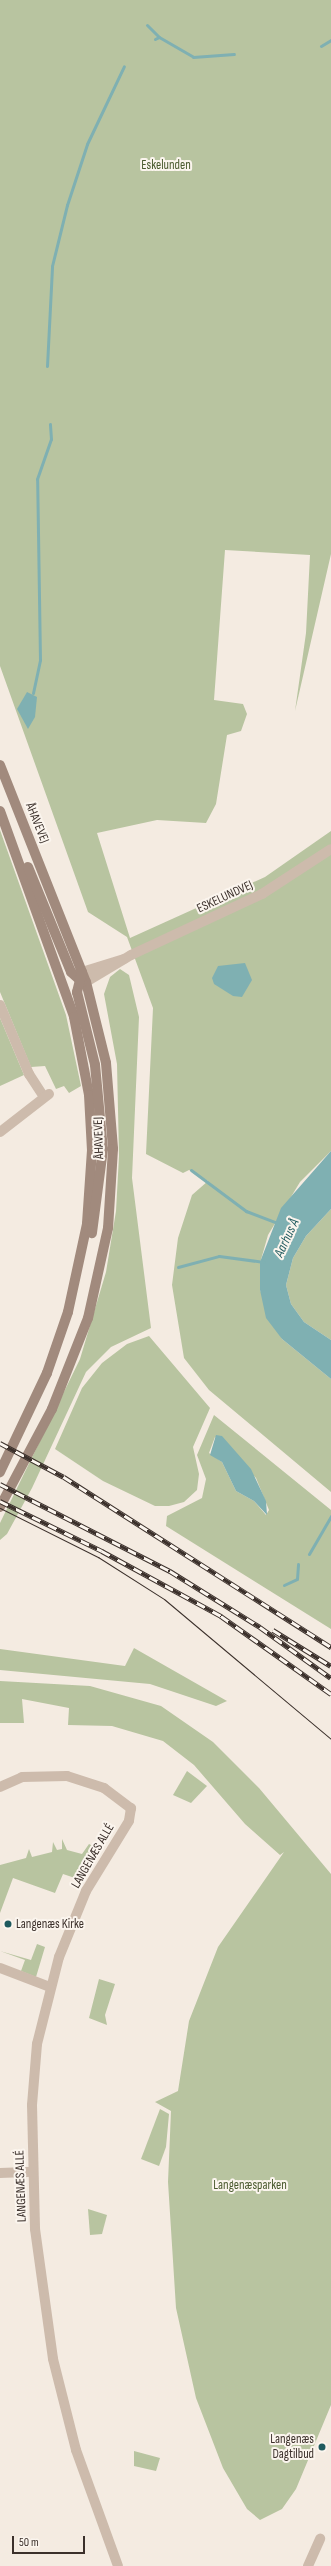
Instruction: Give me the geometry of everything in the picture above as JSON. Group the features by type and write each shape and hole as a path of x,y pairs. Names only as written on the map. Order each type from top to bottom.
{"main road":[{"name":"ÅHAVEVEJ","path":"0,765 82,978 106,1063 112,1119 112,1176 104,1255 88,1318 72,1363 0,1507"},
{"path":"0,805 82,978 95,1065 103,1149 94,1226 68,1312"},
{"name":"ÅHAVEVEJ","path":"0,811 64,984 84,1066 92,1150 87,1224 68,1312 47,1373 0,1472"}],"street":[{"name":"ESKELUNDVEJ","path":"82,978 262,894 331,849"},
{"path":"0,1005 29,1074 47,1095 0,1132"},
{"name":"LANGENÆS ALLÉ","path":"0,1786 22,1777 67,1776 117,1796 131,1808 132,1814 86,1891 50,1987 37,2044 32,2105 33,2172 42,2289 53,2359 76,2450 118,2566"},
{"path":"0,1968 50,1987"},
{"path":"0,2173 33,2172"},
{"path":"308,2566 320,2539"}],"green space":[{"name":"Eskelunden","path":"0,0 331,0 331,554 295,711 306,633 310,555 225,550 214,700 243,704 247,714 241,731 227,735 216,804 206,823 157,820 97,833 130,938 265,877 331,831 331,1151 300,1182 268,1235 260,1263 260,1290 282,1339 331,1379 331,1492 209,1390 184,1358 172,1285 178,1238 192,1195 208,1181 189,1170 183,1173 146,1154 153,1008 127,937 88,912 0,666"},
{"path":"0,830 66,1015 81,1086 69,1093 64,1086 56,1089 45,1066 31,1067 0,992"},
{"path":"120,969 129,975 139,1017 132,1178 151,1328 111,1347 86,1372 32,1488 7,1534 0,1540 0,1523 80,1359 106,1272 116,1211 119,1156 117,1064 104,994 110,977"},
{"path":"0,1018 24,1075 0,1086"},
{"path":"331,1209 331,1340 304,1322 291,1304 286,1285 293,1258 306,1236"},
{"path":"149,1336 210,1408 193,1447 199,1474 197,1490 184,1502 169,1506 155,1506 103,1481 55,1449 82,1388 102,1363 127,1344"},
{"path":"214,1415 331,1510 331,1629 166,1526 167,1516 202,1498 206,1479 197,1455","holes":["215,1437 256,1478 269,1510 266,1515 254,1501 236,1491 222,1462 209,1453"]},
{"path":"134,1648 227,1701 216,1706 150,1684 0,1670 0,1649 125,1666"},
{"name":"Langenæsparken","path":"0,1681 90,1686 161,1706 213,1742 259,1788 331,1874 331,2405 296,2489 282,2509 260,2520 247,2509 223,2468 196,2398 176,2308 168,2182 171,2111 155,2102 178,2091 189,2021 218,1947 284,1852 280,1855 245,1824 194,1765 163,1741 112,1726 68,1725 69,1708 22,1699 24,1723 0,1723"},
{"path":"187,1771 207,1786 191,1803 173,1795"},
{"path":"62,1839 67,1850 82,1854 89,1844 93,1846 75,1878 63,1874 55,1893 13,1878 0,1913 0,1865 26,1858 29,1849 32,1857 52,1852 53,1842 57,1850 62,1849"},
{"path":"37,1944 45,1947 36,1977 21,1971 25,1960 0,1951 31,1960"},
{"path":"99,1979 115,1984 105,2015 107,2025 89,2018"},
{"path":"160,2109 169,2114 166,2147 159,2166 141,2159"},
{"path":"88,2209 107,2215 102,2234 90,2235"},
{"path":"134,2451 160,2458 156,2471 134,2466"}],"water":[{"path":"27,692 37,697 35,717 28,729 17,709"},
{"path":"245,963 252,980 242,997 233,996 214,984 212,978 218,966"},
{"name":"Aarhus Å","path":"331,1151 331,1209 306,1236 293,1258 286,1285 291,1304 304,1322 331,1340 331,1379 282,1339 266,1318 260,1290 260,1262 281,1208"},
{"path":"216,1435 222,1436 251,1469 266,1501 267,1515 254,1501 236,1491 222,1462 210,1455"}],"waterway":[{"path":"147,25 159,37"},
{"path":"155,39 159,37 193,57 234,54"},
{"path":"321,46 331,40"},
{"path":"47,366 52,266 67,205 87,144 124,66"},
{"path":"33,693 40,660 37,479 51,439 50,424"},
{"name":"Aarhus Å","path":"191,1170 246,1211 278,1223"},
{"path":"178,1267 219,1256 264,1262"},
{"path":"309,1554 331,1516"},
{"path":"284,1585 297,1579 298,1564"}],"tram line":[{"path":"0,1508 98,1557 164,1599 331,1739"}],"railway":[{"path":"0,1443 64,1477 331,1647"},
{"path":"0,1484 170,1571 260,1627 331,1678"},
{"path":"0,1501 102,1551 221,1616 331,1694"},
{"path":"273,1630 331,1666"}],"place":[{"name":"Langenæs Kirke","path":"8,1924"},
{"name":"Langenæs Dagtilbud","path":"322,2447"}]}
